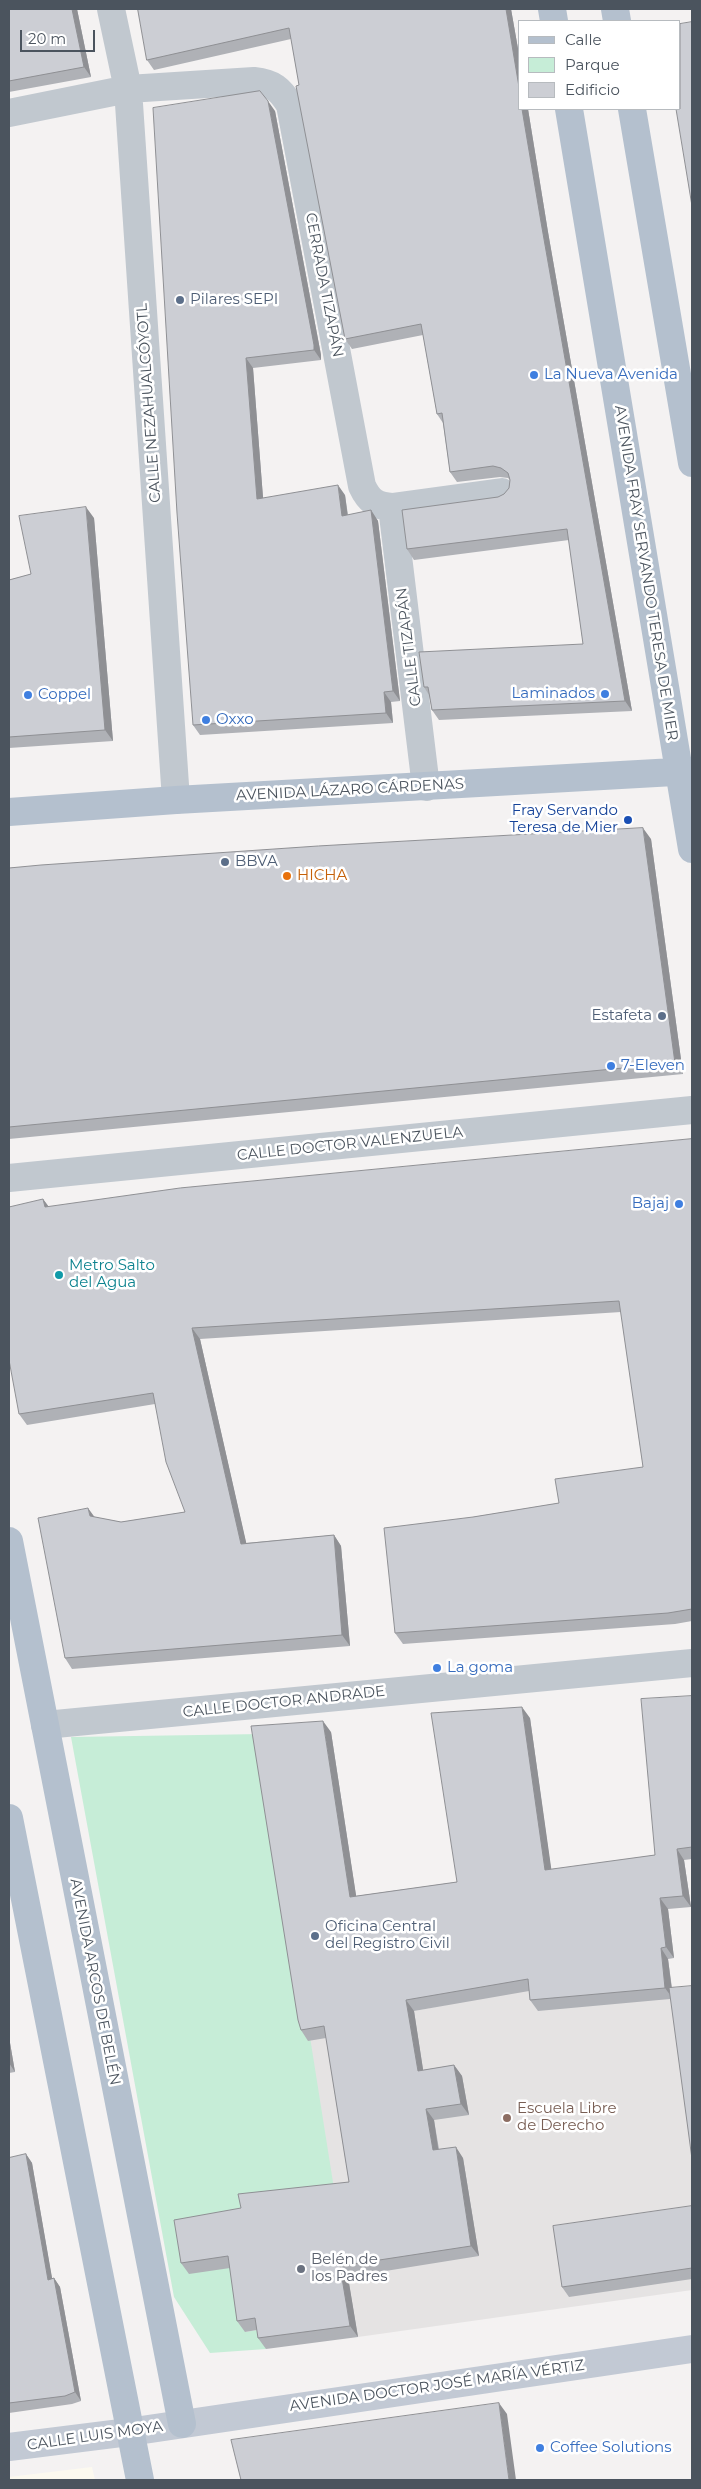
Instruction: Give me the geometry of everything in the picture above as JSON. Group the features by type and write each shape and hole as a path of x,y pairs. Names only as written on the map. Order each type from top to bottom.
{"main road":[{"name":"AVENIDA FRAY SERVANDO TERESA DE MIER","path":"569,110 686,771 692,849"},
{"path":"632,110 692,463"},
{"name":"AVENIDA LÁZARO CÁRDENAS","path":"9,812 176,800 686,771"},
{"name":"AVENIDA ARCOS DE BELÉN","path":"9,1541 182,2424"},
{"path":"9,1818 140,2480"},
{"name":"AVENIDA DOCTOR JOSÉ MARÍA VÉRTIZ","path":"182,2424 692,2349"},
{"name":"CALLE LUIS MOYA","path":"9,2447 182,2424"}],"street":[{"name":"CALLE NEZAHUALCÓYOTL","path":"111,9 128,89 176,800"},
{"name":"CERRADA TIZAPÁN","path":"9,113 128,89 254,81 270,83 282,92 290,105 362,486 368,498 379,506 392,508 502,492"},
{"name":"CALLE TIZAPÁN","path":"392,508 426,787"},
{"name":"CALLE DOCTOR VALENZUELA","path":"9,1178 692,1110"},
{"name":"CALLE DOCTOR ANDRADE","path":"45,1725 692,1663"}],"shaded area":[{"name":"Escuela Libre de Derecho","path":"535,1988 692,1997 692,2290 358,2337 309,2041 377,2018"},
{"path":"92,2467 95,2480 9,2480 9,2477"}],"green space":[{"path":"262,1734 335,2195 254,2264 245,2332 263,2329 266,2349 210,2353 174,2297 71,1737"}],"building":[{"path":"9,9 72,9 84,67 9,81"},
{"path":"138,9 506,9 518,81 518,110 522,110 625,701 432,710 428,687 424,687 419,652 583,644 567,529 407,549 402,510 498,497 509,488 510,480 508,473 501,468 493,466 450,472 442,413 437,414 421,324 345,339 296,86 299,85 289,28 147,60"},
{"path":"692,22 692,206 676,110 681,110 681,24"},
{"path":"260,91 268,101 314,350 246,358 257,499 338,485 342,516 371,510 393,691 384,692 386,713 193,725 177,513 153,108"},
{"path":"86,507 105,730 9,737 9,580 31,574 19,516"},
{"path":"643,828 675,1063 9,1127 9,868 318,846"},
{"path":"692,1139 692,1609 668,1613 395,1633 384,1528 473,1517 559,1503 555,1479 643,1467 619,1301 192,1328 241,1544 334,1535 342,1635 65,1658 38,1518 88,1508 90,1516 121,1522 185,1512 166,1462 153,1393 19,1414 9,1360 9,1207 43,1199 45,1207 180,1188"},
{"path":"692,1696 692,1847 677,1849 683,1896 660,1898 666,1947 661,1948 665,1988 530,2000 528,1979 406,2000 418,2071 454,2065 461,2104 426,2109 433,2150 456,2147 471,2246 340,2266 350,2326 258,2338 255,2318 237,2321 228,2256 181,2263 174,2220 241,2208 238,2194 349,2182 324,2026 301,2030 298,2020 251,1726 323,1721 350,1897 457,1882 431,1713 522,1707 545,1870 655,1855 641,1699"},
{"path":"692,1986 692,2159 669,1988"},
{"path":"26,2154 48,2280 54,2278 75,2392 65,2396 9,2403 9,2158"},
{"path":"692,2206 692,2268 562,2287 553,2226"},
{"path":"499,2403 509,2480 241,2480 231,2440"}],"place":[{"name":"Pilares SEPI","path":"180,300"},
{"name":"La Nueva Avenida","path":"534,375"},
{"name":"Laminados","path":"605,694"},
{"name":"Coppel","path":"28,695"},
{"name":"Oxxo","path":"206,720"},
{"name":"Fray Servando Teresa de Mier","path":"628,820"},
{"name":"BBVA","path":"225,862"},
{"name":"HICHA","path":"287,876"},
{"name":"Estafeta","path":"662,1016"},
{"name":"7-Eleven","path":"611,1066"},
{"name":"Bajaj","path":"679,1204"},
{"name":"Metro Salto del Agua","path":"59,1275"},
{"name":"La goma","path":"437,1668"},
{"name":"Oficina Central del Registro Civil","path":"315,1936"},
{"name":"Escuela Libre de Derecho","path":"507,2118"},
{"name":"Belén de los Padres","path":"301,2269"},
{"name":"Coffee Solutions","path":"540,2448"}]}
